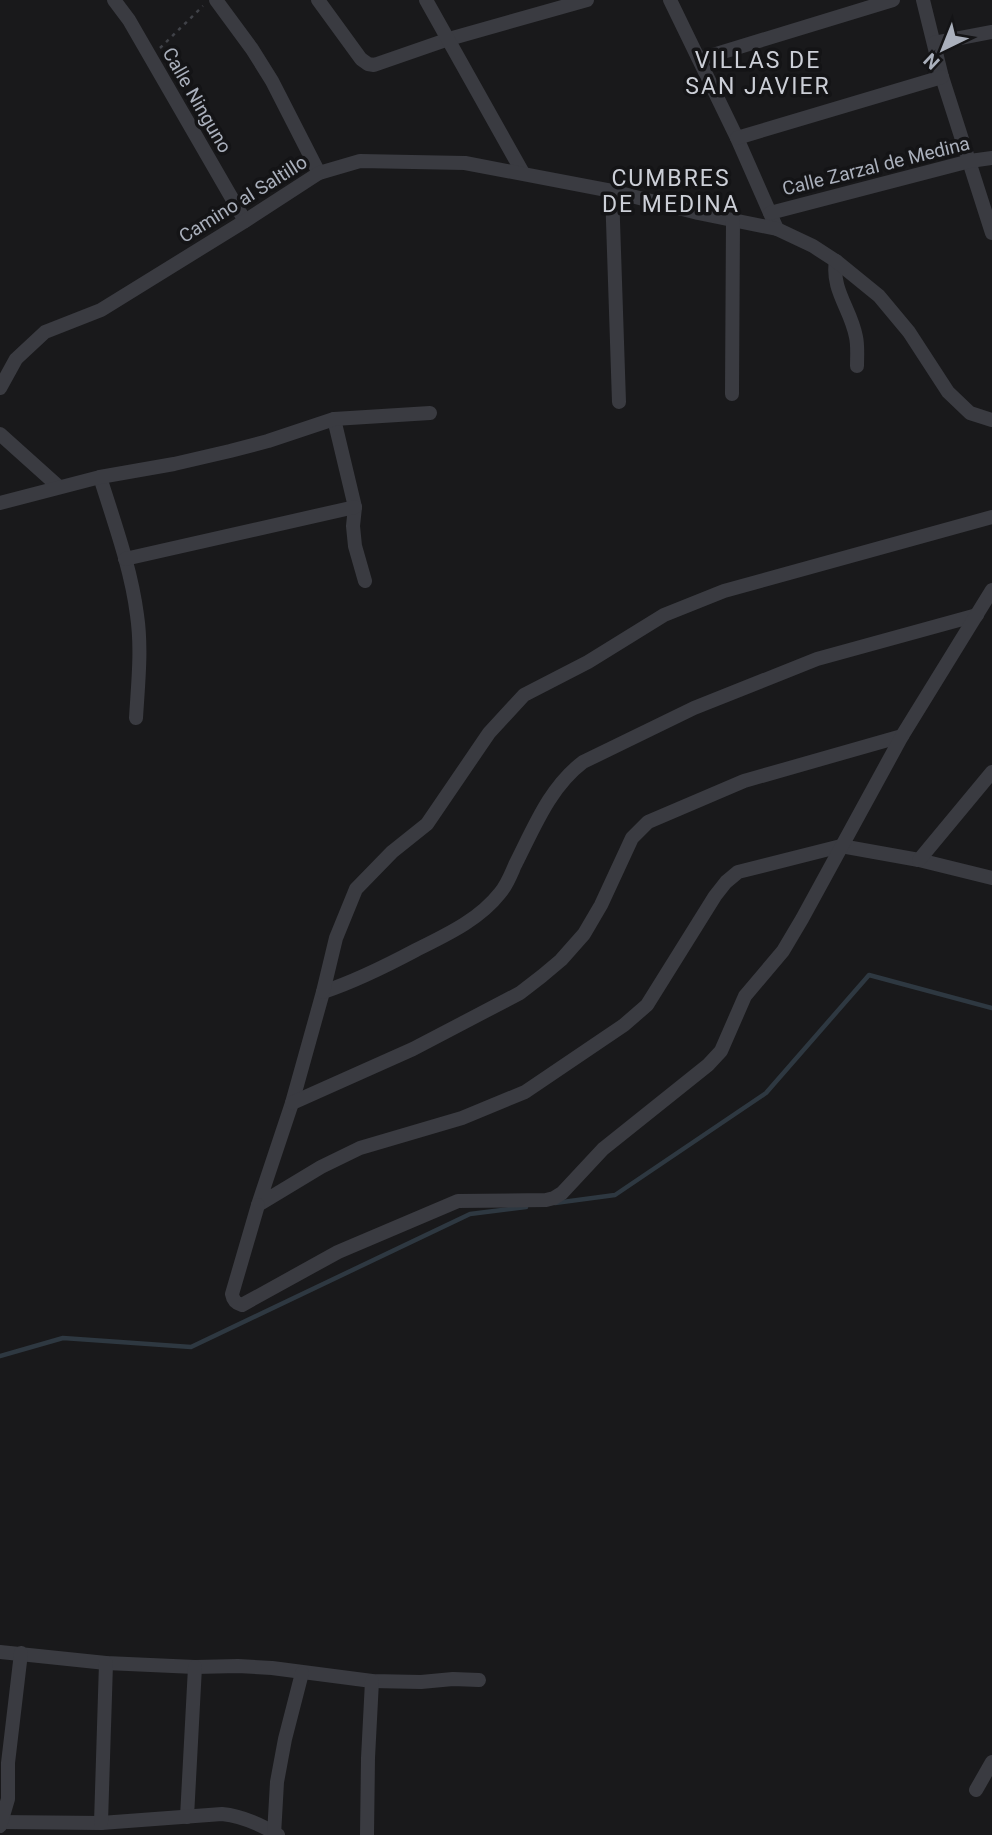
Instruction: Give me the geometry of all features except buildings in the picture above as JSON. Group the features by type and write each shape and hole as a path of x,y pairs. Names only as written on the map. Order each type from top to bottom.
{"street":[{"name":"Calle Ninguno","path":"114,0 245,221"},
{"path":"216,0 272,80 319,173"},
{"path":"318,0 361,60 374,65 449,39 587,0"},
{"path":"426,0 523,173"},
{"path":"670,0 737,138 777,229"},
{"path":"699,59 893,0"},
{"path":"923,0 942,77 992,233"},
{"path":"934,43 992,32"},
{"path":"737,138 942,77"},
{"name":"Calle Zarzal de Medina","path":"770,213 970,161 992,158"},
{"name":"Camino al Saltillo","path":"0,388 16,359 45,332 101,310 319,173 360,160 465,163 612,191 777,229 813,246 879,296 909,332 948,392 970,413 992,420"},
{"path":"612,191 619,402"},
{"path":"732,394 733,220"},
{"path":"836,261 834,274 837,289 856,337 857,366"},
{"path":"0,503 100,477 230,452 334,419 430,413"},
{"path":"334,419 355,507 355,546 365,581"},
{"path":"0,434 59,487"},
{"path":"100,477 125,559 137,614 140,647 136,718"},
{"path":"125,559 355,507"},
{"path":"992,517 724,590 664,615 588,662 524,695 489,733 427,824 392,852 356,889 336,938 292,1103 258,1206 232,1294 233,1300 242,1305 338,1252 458,1201 546,1200 562,1193 603,1149 716,1058 745,996 783,951 902,736 992,590"},
{"path":"323,992 382,968 454,931 481,912 501,892 554,790 569,772 583,762 694,708 817,660 977,615"},
{"path":"292,1103 413,1049 520,993 542,976 561,960 584,934 601,905 632,838 648,822 744,781 902,736"},
{"path":"919,860 992,772"},
{"path":"258,1206 321,1167 360,1148 462,1118 525,1092 624,1025 647,1005 715,895 738,872 841,846 919,860 992,878"},
{"path":"0,1652 106,1663 272,1668 372,1681 479,1680"},
{"path":"21,1653 8,1763 8,1799 1,1823 101,1823 222,1814 237,1815 275,1834 277,1782 285,1739 303,1673"},
{"path":"101,1823 106,1663"},
{"path":"187,1816 195,1667"},
{"path":"367,1835 372,1681"},
{"path":"976,1790 992,1762"}],"path":[{"path":"150,58 210,0"}],"waterway":[{"path":"555,1203 615,1195 766,1093 869,975 992,1008"},
{"path":"0,1356 63,1338 191,1347 470,1214 526,1207"}],"district":[{"name":"VILLAS DE SAN JAVIER","path":"758,73"},
{"name":"CUMBRES DE MEDINA","path":"671,191"}]}
